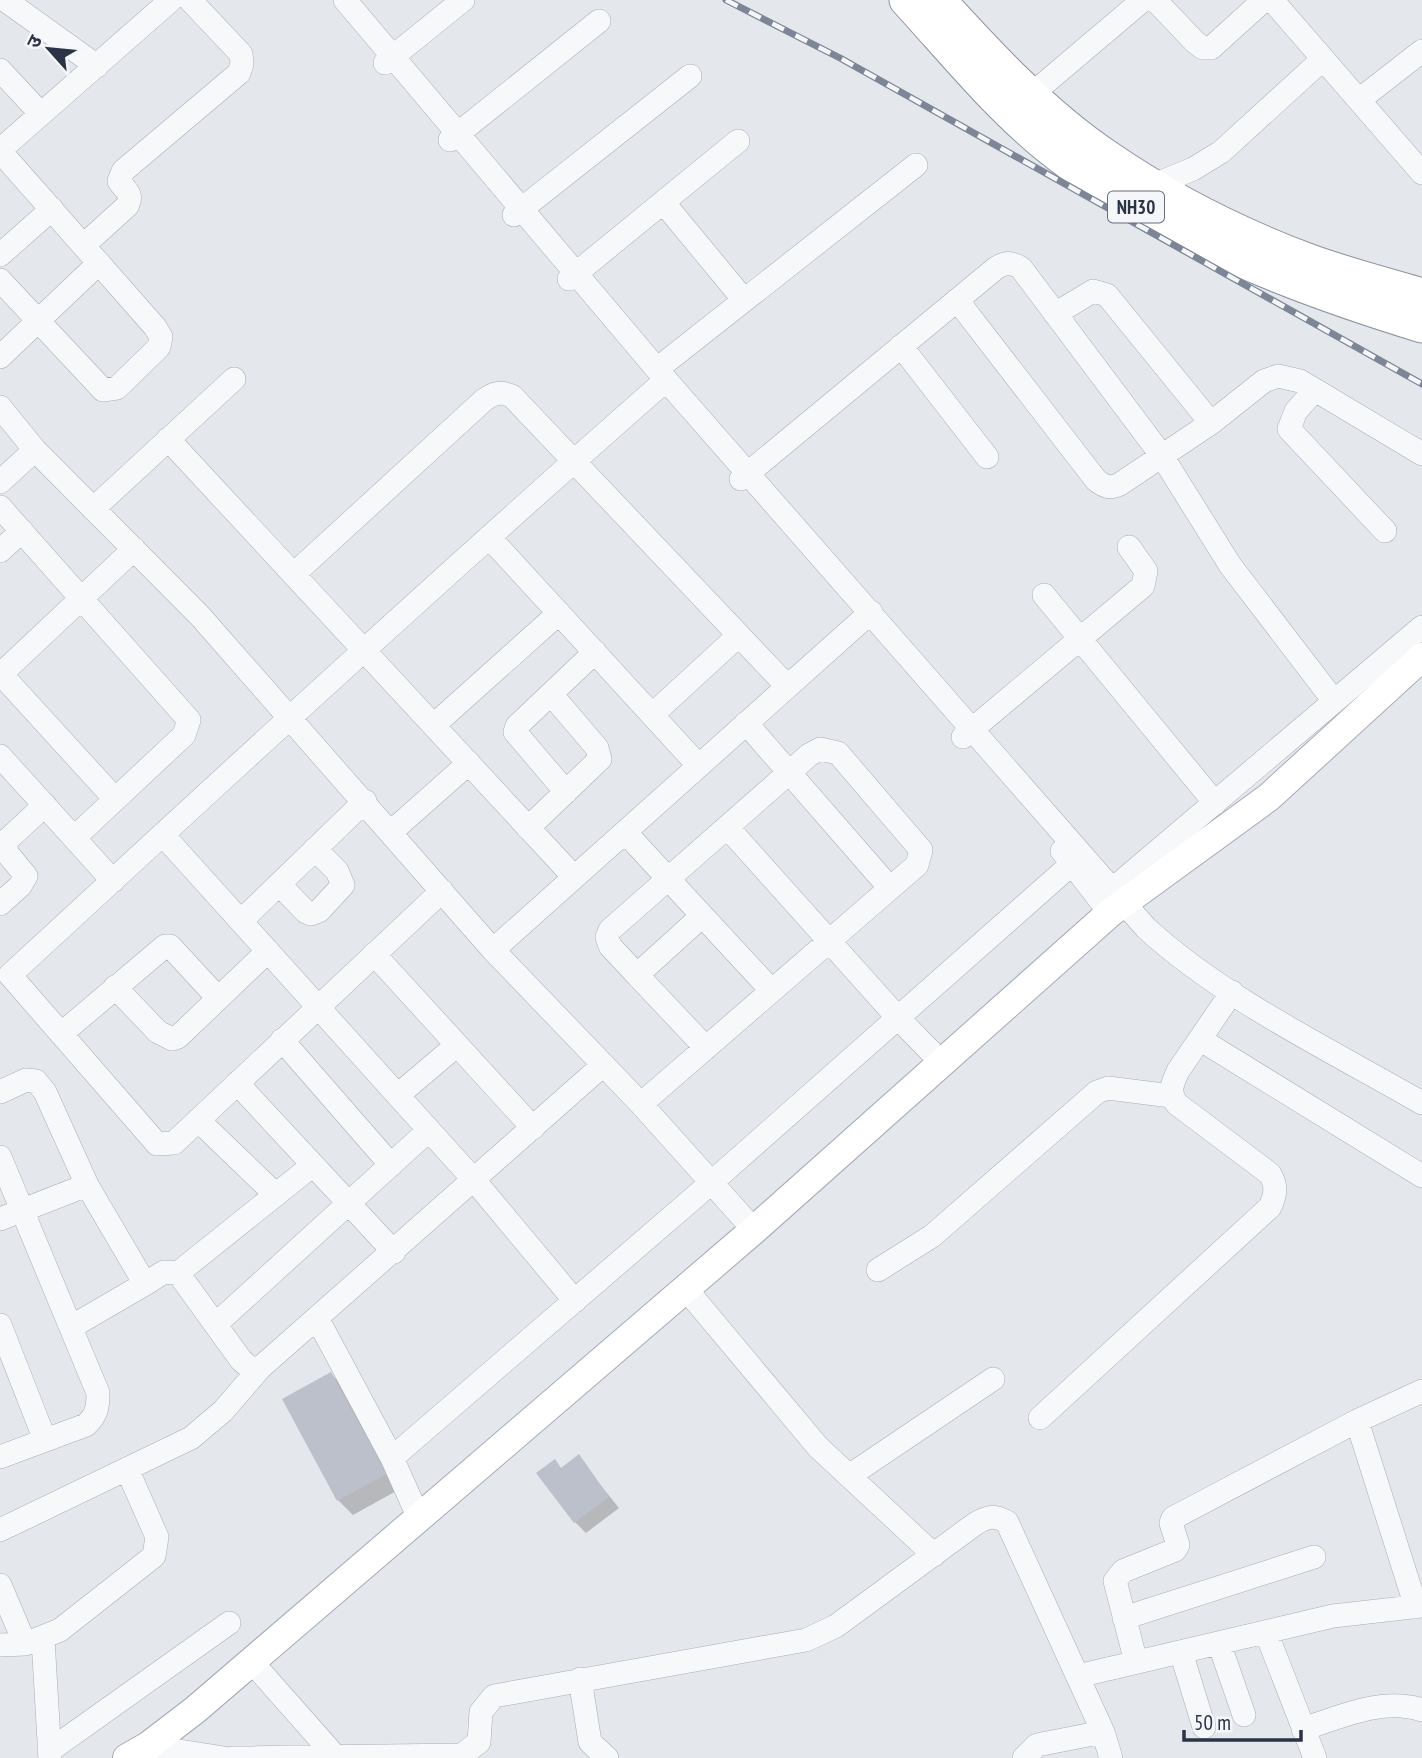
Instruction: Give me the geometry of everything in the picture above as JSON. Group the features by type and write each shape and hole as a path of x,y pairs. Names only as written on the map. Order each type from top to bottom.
{"highway":[{"name":"NH30","path":"906,0 995,97 1040,140 1092,179 1142,210 1228,254 1309,288 1422,326"},
{"name":"NH30","path":"939,0 1032,94 1097,150 1154,186 1310,260 1422,295"}],"main road":[{"path":"142,1754 754,1230 942,1063 1116,901 1269,797 1422,657"}],"street":[{"path":"5,0 97,66"},
{"path":"0,280 98,387 111,391 117,388 159,347 161,337 155,327 0,150 171,0"},
{"path":"84,245 127,206 131,197 119,181 123,171 239,73 241,54 190,0"},
{"path":"331,0 388,60 660,378 1116,901"},
{"path":"345,0 388,60"},
{"path":"388,60 463,0"},
{"path":"1032,94 1143,0"},
{"path":"1155,0 1195,42 1211,48 1264,0"},
{"path":"1272,0 1422,173"},
{"path":"454,137 599,21"},
{"path":"1359,100 1422,51"},
{"path":"1154,186 1193,169 1221,152 1323,59"},
{"path":"0,70 41,114"},
{"path":"518,213 690,76"},
{"path":"572,276 738,141"},
{"path":"442,891 174,1143 157,1143 5,970 113,881 289,721 364,648 576,460 744,300 916,165"},
{"path":"663,202 744,300"},
{"path":"0,255 52,209"},
{"path":"0,357 99,263"},
{"path":"745,476 996,268 1005,263 1014,263 1021,268 1162,456 1230,565 1334,701"},
{"path":"1055,314 1093,290 1107,295 1211,423"},
{"path":"957,300 1104,486 1112,488 1120,484 1211,423 1264,381 1278,376 1289,377 1315,390 1422,454"},
{"path":"901,346 987,457"},
{"path":"93,509 234,379"},
{"path":"1315,390 1296,411 1289,429 1385,531"},
{"path":"295,574 494,393 512,396 576,460 787,687"},
{"path":"0,407 35,450 200,616 289,721 365,801 493,950 641,1104 754,1230"},
{"path":"168,439 574,877"},
{"path":"0,482 35,450"},
{"path":"0,507 189,720 184,735 74,838"},
{"path":"0,551 22,531"},
{"path":"489,537 698,765"},
{"path":"968,732 1143,586 1146,570 1129,547"},
{"path":"115,799 1,673 134,549"},
{"path":"1044,595 1215,803"},
{"path":"434,725 559,614"},
{"path":"493,950 867,616"},
{"path":"1116,901 1215,803 1422,627"},
{"path":"652,715 739,635"},
{"path":"566,792 514,732 517,726 595,652"},
{"path":"528,828 597,765 600,754 551,694"},
{"path":"746,723 889,887"},
{"path":"968,732 1073,863 1169,949 1232,992 1422,1103"},
{"path":"641,1104 706,1048 889,887 917,865 921,850 916,842 838,753 820,749 789,773 610,930 607,937 610,946 706,1048"},
{"path":"391,832 469,763"},
{"path":"5,771 45,805 113,881"},
{"path":"241,921 365,801"},
{"path":"0,904 26,877 7,853 5,842 45,805"},
{"path":"727,827 898,1018 942,1063"},
{"path":"625,832 771,990"},
{"path":"163,835 474,1180 575,1301"},
{"path":"279,884 306,912 312,914 319,911 343,885 337,871 316,849"},
{"path":"392,1458 711,1183 1073,863"},
{"path":"637,975 702,916"},
{"path":"61,1034 159,949 170,946 218,998"},
{"path":"115,987 158,1032 172,1039 178,1037 268,951"},
{"path":"374,954 533,1128"},
{"path":"1040,1418 1270,1206 1275,1196 1275,1183 1270,1174 1177,1104 1171,1096 1171,1086 1178,1071 1232,992"},
{"path":"282,1040 391,1165"},
{"path":"1201,1040 1422,1176"},
{"path":"398,1095 457,1045"},
{"path":"0,1530 127,1469 206,1427 260,1368 318,1320 602,1066"},
{"path":"3,1084 36,1081 45,1092 87,1185 145,1284"},
{"path":"237,1083 394,1252"},
{"path":"878,1270 932,1236 1097,1092 1108,1088 1171,1096"},
{"path":"198,1120 276,1195"},
{"path":"216,1324 429,1130"},
{"path":"0,1157 98,1393 95,1417 86,1425 0,1457"},
{"path":"71,1327 164,1272 178,1273 313,1165"},
{"path":"0,1219 87,1185"},
{"path":"178,1273 241,1360 250,1368 260,1368"},
{"path":"685,1288 779,1404 849,1476 934,1555"},
{"path":"318,1320 392,1458 418,1516"},
{"path":"0,1325 45,1440"},
{"path":"849,1476 993,1379"},
{"path":"1136,1662 1115,1588 1117,1575 1175,1550 1178,1545 1171,1523 1174,1518 1357,1421 1422,1391"},
{"path":"1078,1676 1333,1616 1419,1606 1357,1421"},
{"path":"0,1645 34,1642 60,1630 154,1556 157,1537 127,1469"},
{"path":"233,1758 462,1755 479,1742 481,1712 494,1696 806,1640 836,1626 987,1517 997,1517 1007,1522 1103,1731 1111,1758"},
{"path":"1124,1618 1314,1557"},
{"path":"0,1585 34,1642 49,1755 229,1623"},
{"path":"1266,1632 1315,1758"},
{"path":"1219,1643 1244,1715"},
{"path":"1181,1652 1204,1727"},
{"path":"252,1662 335,1756"},
{"path":"580,1679 590,1742 607,1758"},
{"path":"1303,1729 1381,1706 1407,1705 1422,1710"},
{"path":"1024,1758 1037,1745 1103,1731"},
{"path":"142,1754 224,1758"}],"building":[{"path":"331,1372 387,1474 337,1501 282,1399"},
{"path":"579,1454 609,1497 574,1523 536,1473 555,1459 561,1468"}],"railway":[{"path":"726,0 840,58 1422,384"}]}
